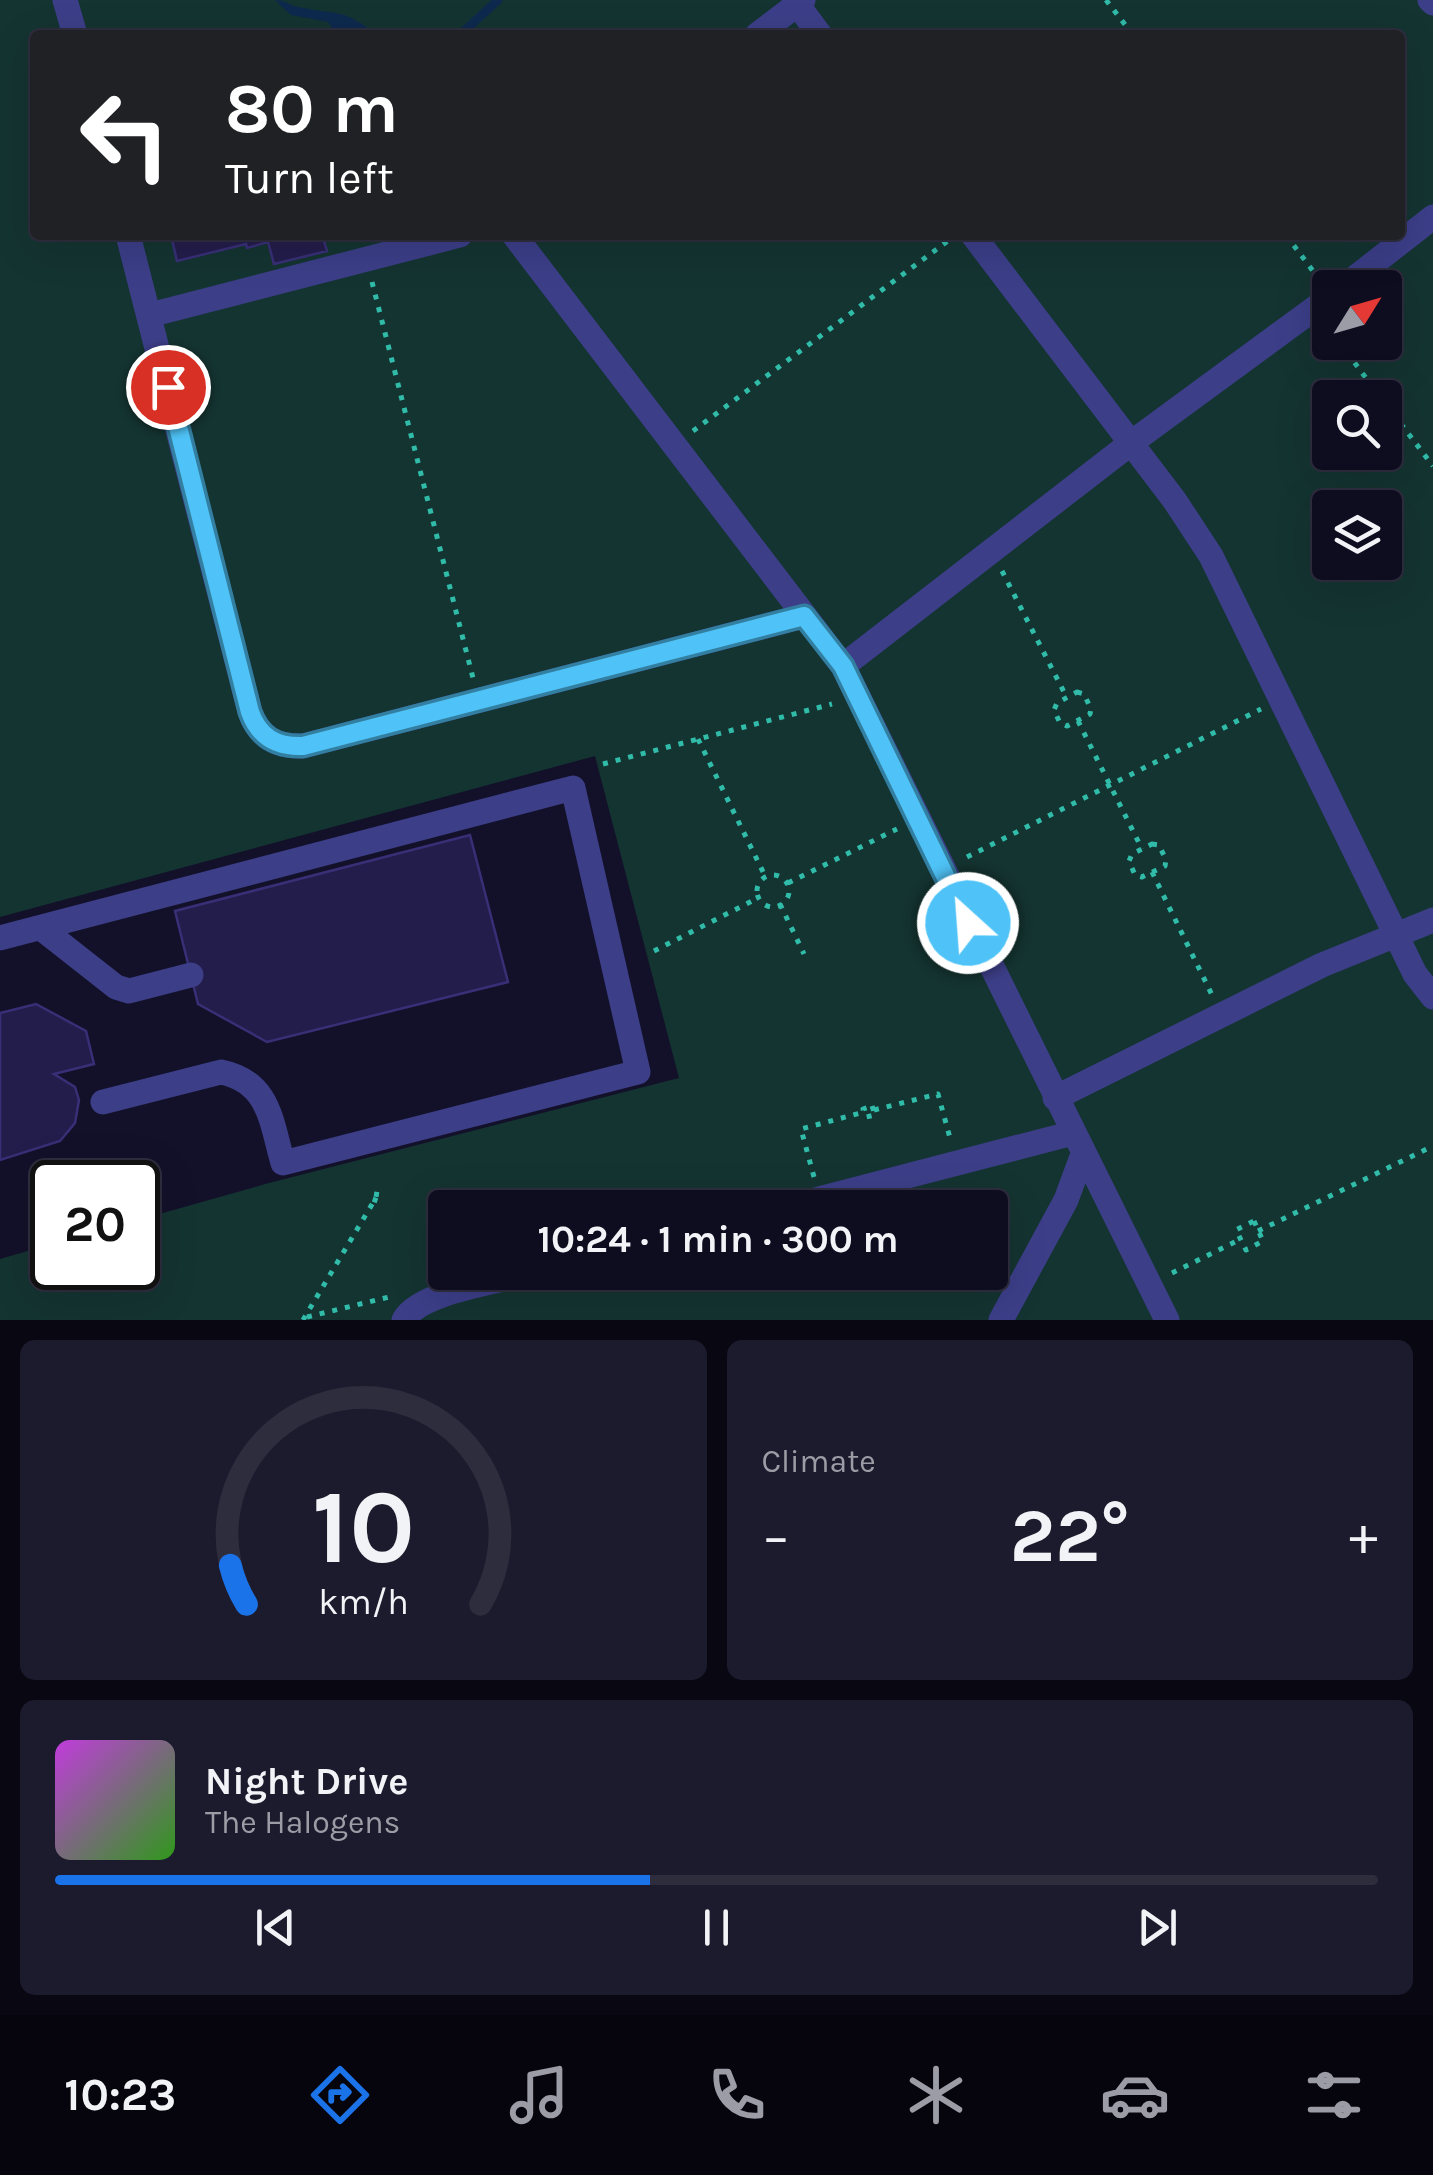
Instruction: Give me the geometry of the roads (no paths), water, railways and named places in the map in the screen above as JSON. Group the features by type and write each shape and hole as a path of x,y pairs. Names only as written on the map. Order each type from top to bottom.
{"lane":[{"path":"65,0 73,30"},
{"path":"763,30 798,2 817,30"},
{"path":"1405,236 1433,217"},
{"path":"129,240 250,712 259,731 280,744 303,746 804,616"},
{"path":"150,315 440,240"},
{"path":"518,240 843,666 1166,1320"},
{"path":"976,240 1131,443 1211,556 1415,974 1433,997"},
{"path":"1356,270 1400,240"},
{"path":"843,666 1312,302"},
{"path":"0,938 573,788 638,1072 283,1163 267,1106 249,1081 234,1075 221,1072 104,1102"},
{"path":"1055,1098 1322,966 1433,920"},
{"path":"41,928 116,987 129,991 191,975"},
{"path":"867,1190 1078,1144"},
{"path":"1002,1320 1066,1200 1078,1144"},
{"path":"408,1314 429,1299 464,1290"}],"water":[{"path":"275,0 347,16 370,30 334,30 328,22 291,15"}],"waterway":[{"path":"465,30 498,0"}]}
